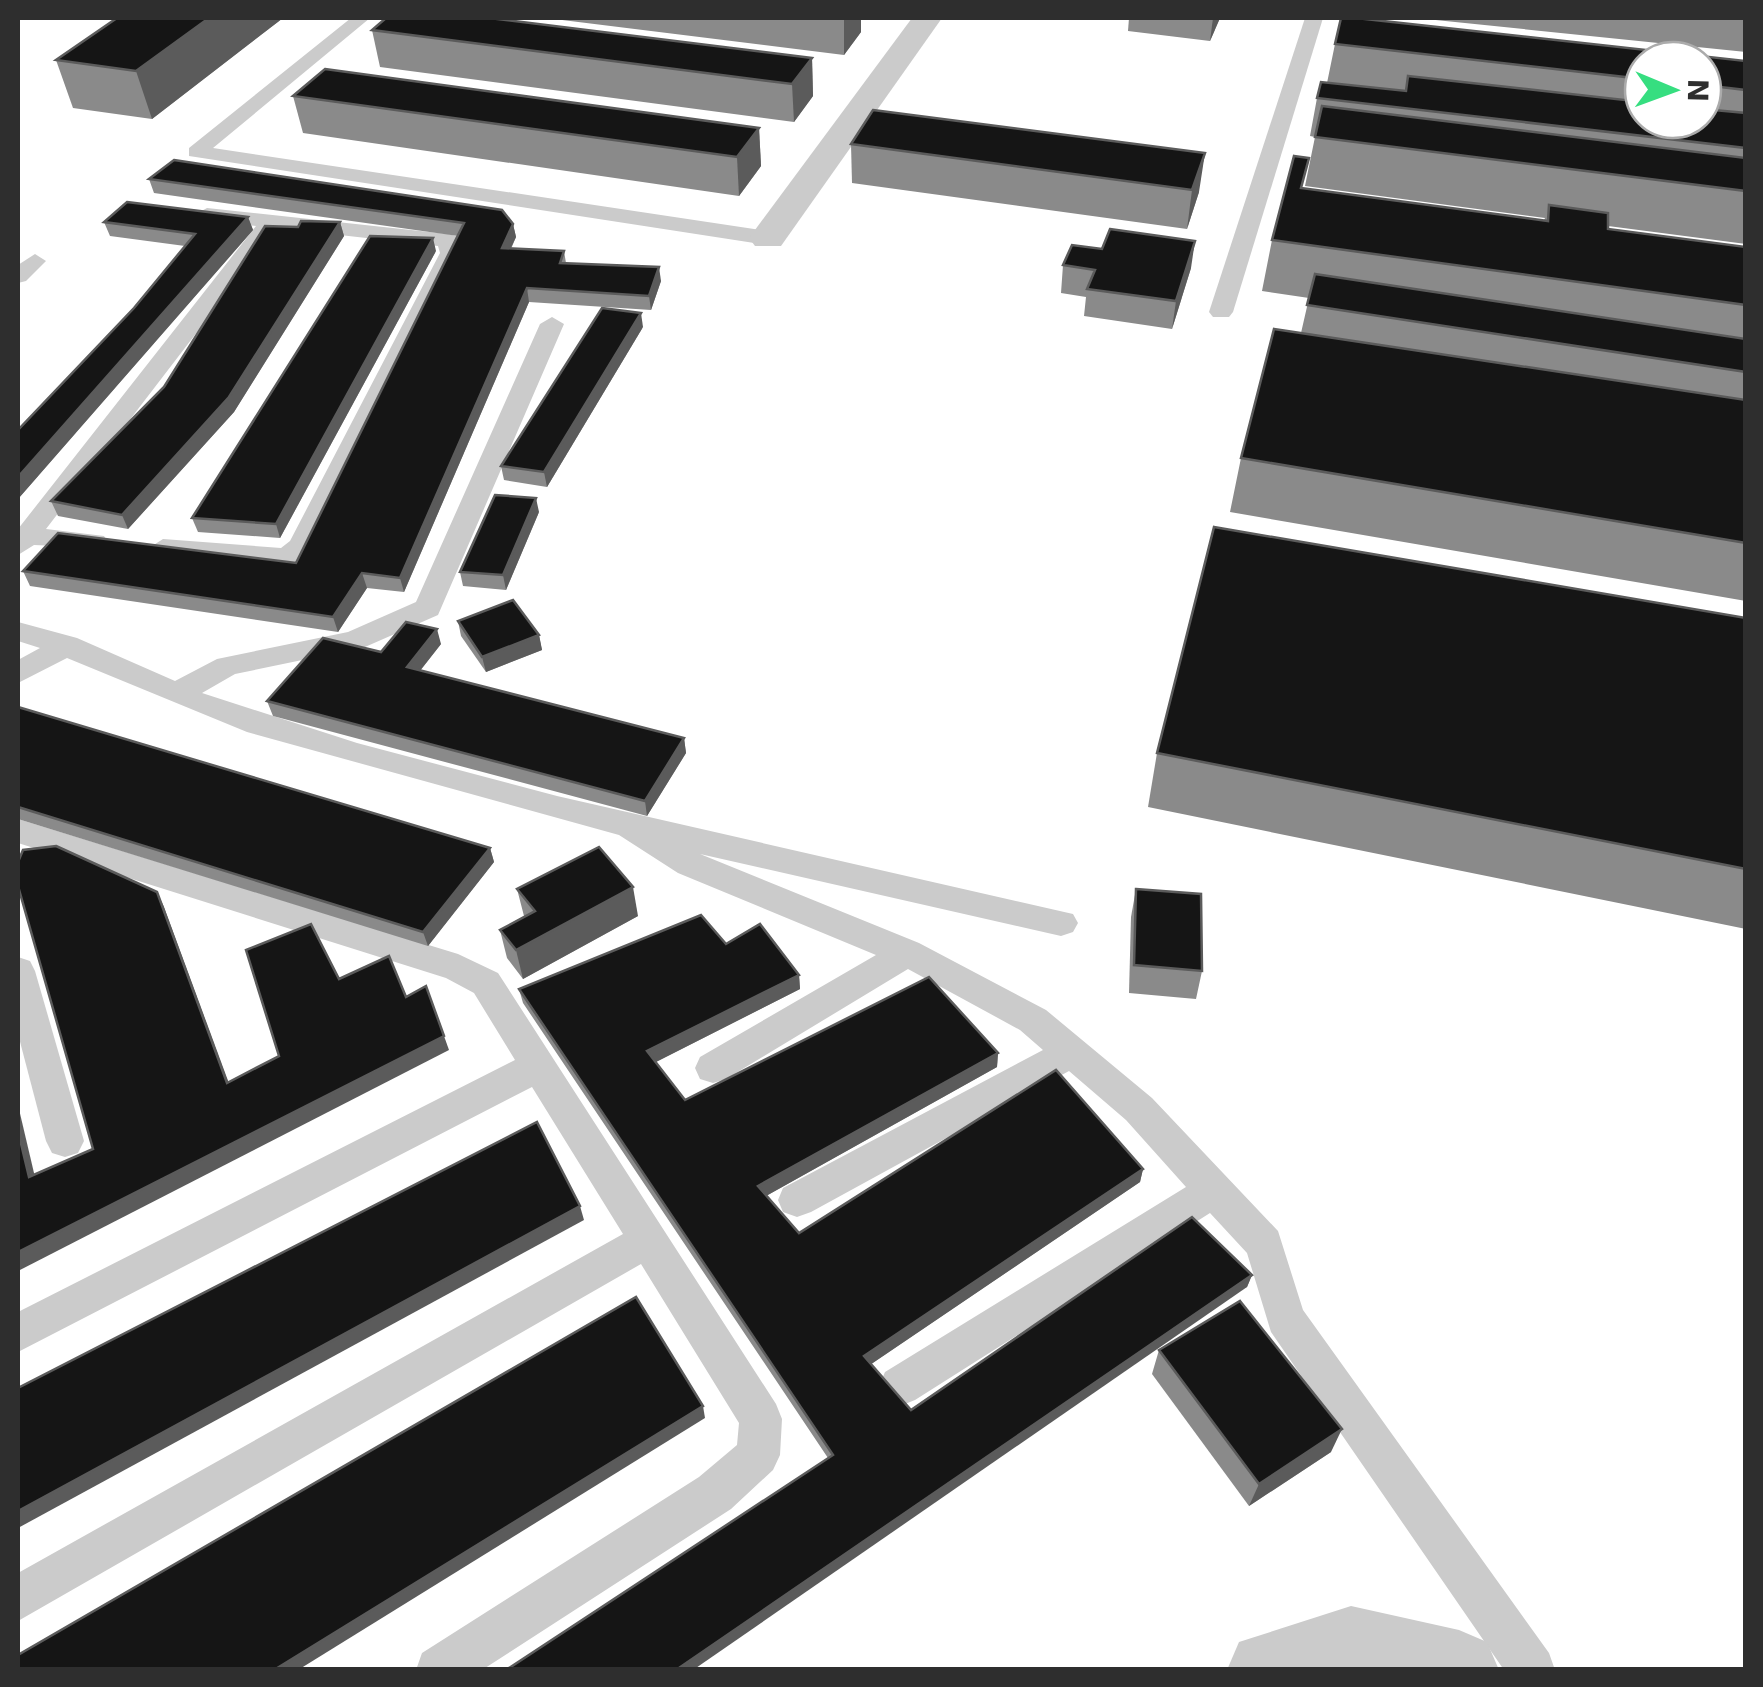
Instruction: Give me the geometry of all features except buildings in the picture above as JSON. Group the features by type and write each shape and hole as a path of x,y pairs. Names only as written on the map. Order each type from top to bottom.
{"street":[{"path":"768,238 927,18"},
{"path":"1267,1670 1350,1645 1459,1670"}],"lane":[{"path":"361,18 196,152 768,238"},
{"path":"1221,312 1314,18"},
{"path":"21,542 287,557 301,546 451,253 448,241 172,210"},
{"path":"21,542 271,221"},
{"path":"179,692 227,666 355,640 428,608 552,324"},
{"path":"18,631 67,645 254,724 627,824 1060,923"},
{"path":"18,674 67,645"},
{"path":"627,824 690,864 908,953 1033,1020 1139,1109 1264,1244 1286,1320 1532,1670"},
{"path":"18,831 458,968 486,983 761,1418 758,1455 714,1493 439,1670"},
{"path":"713,1068 908,953"},
{"path":"18,971 65,1141"},
{"path":"797,1200 1072,1052"},
{"path":"18,1333 538,1066"},
{"path":"900,1386 1214,1190"},
{"path":"18,1598 648,1240"}]}
